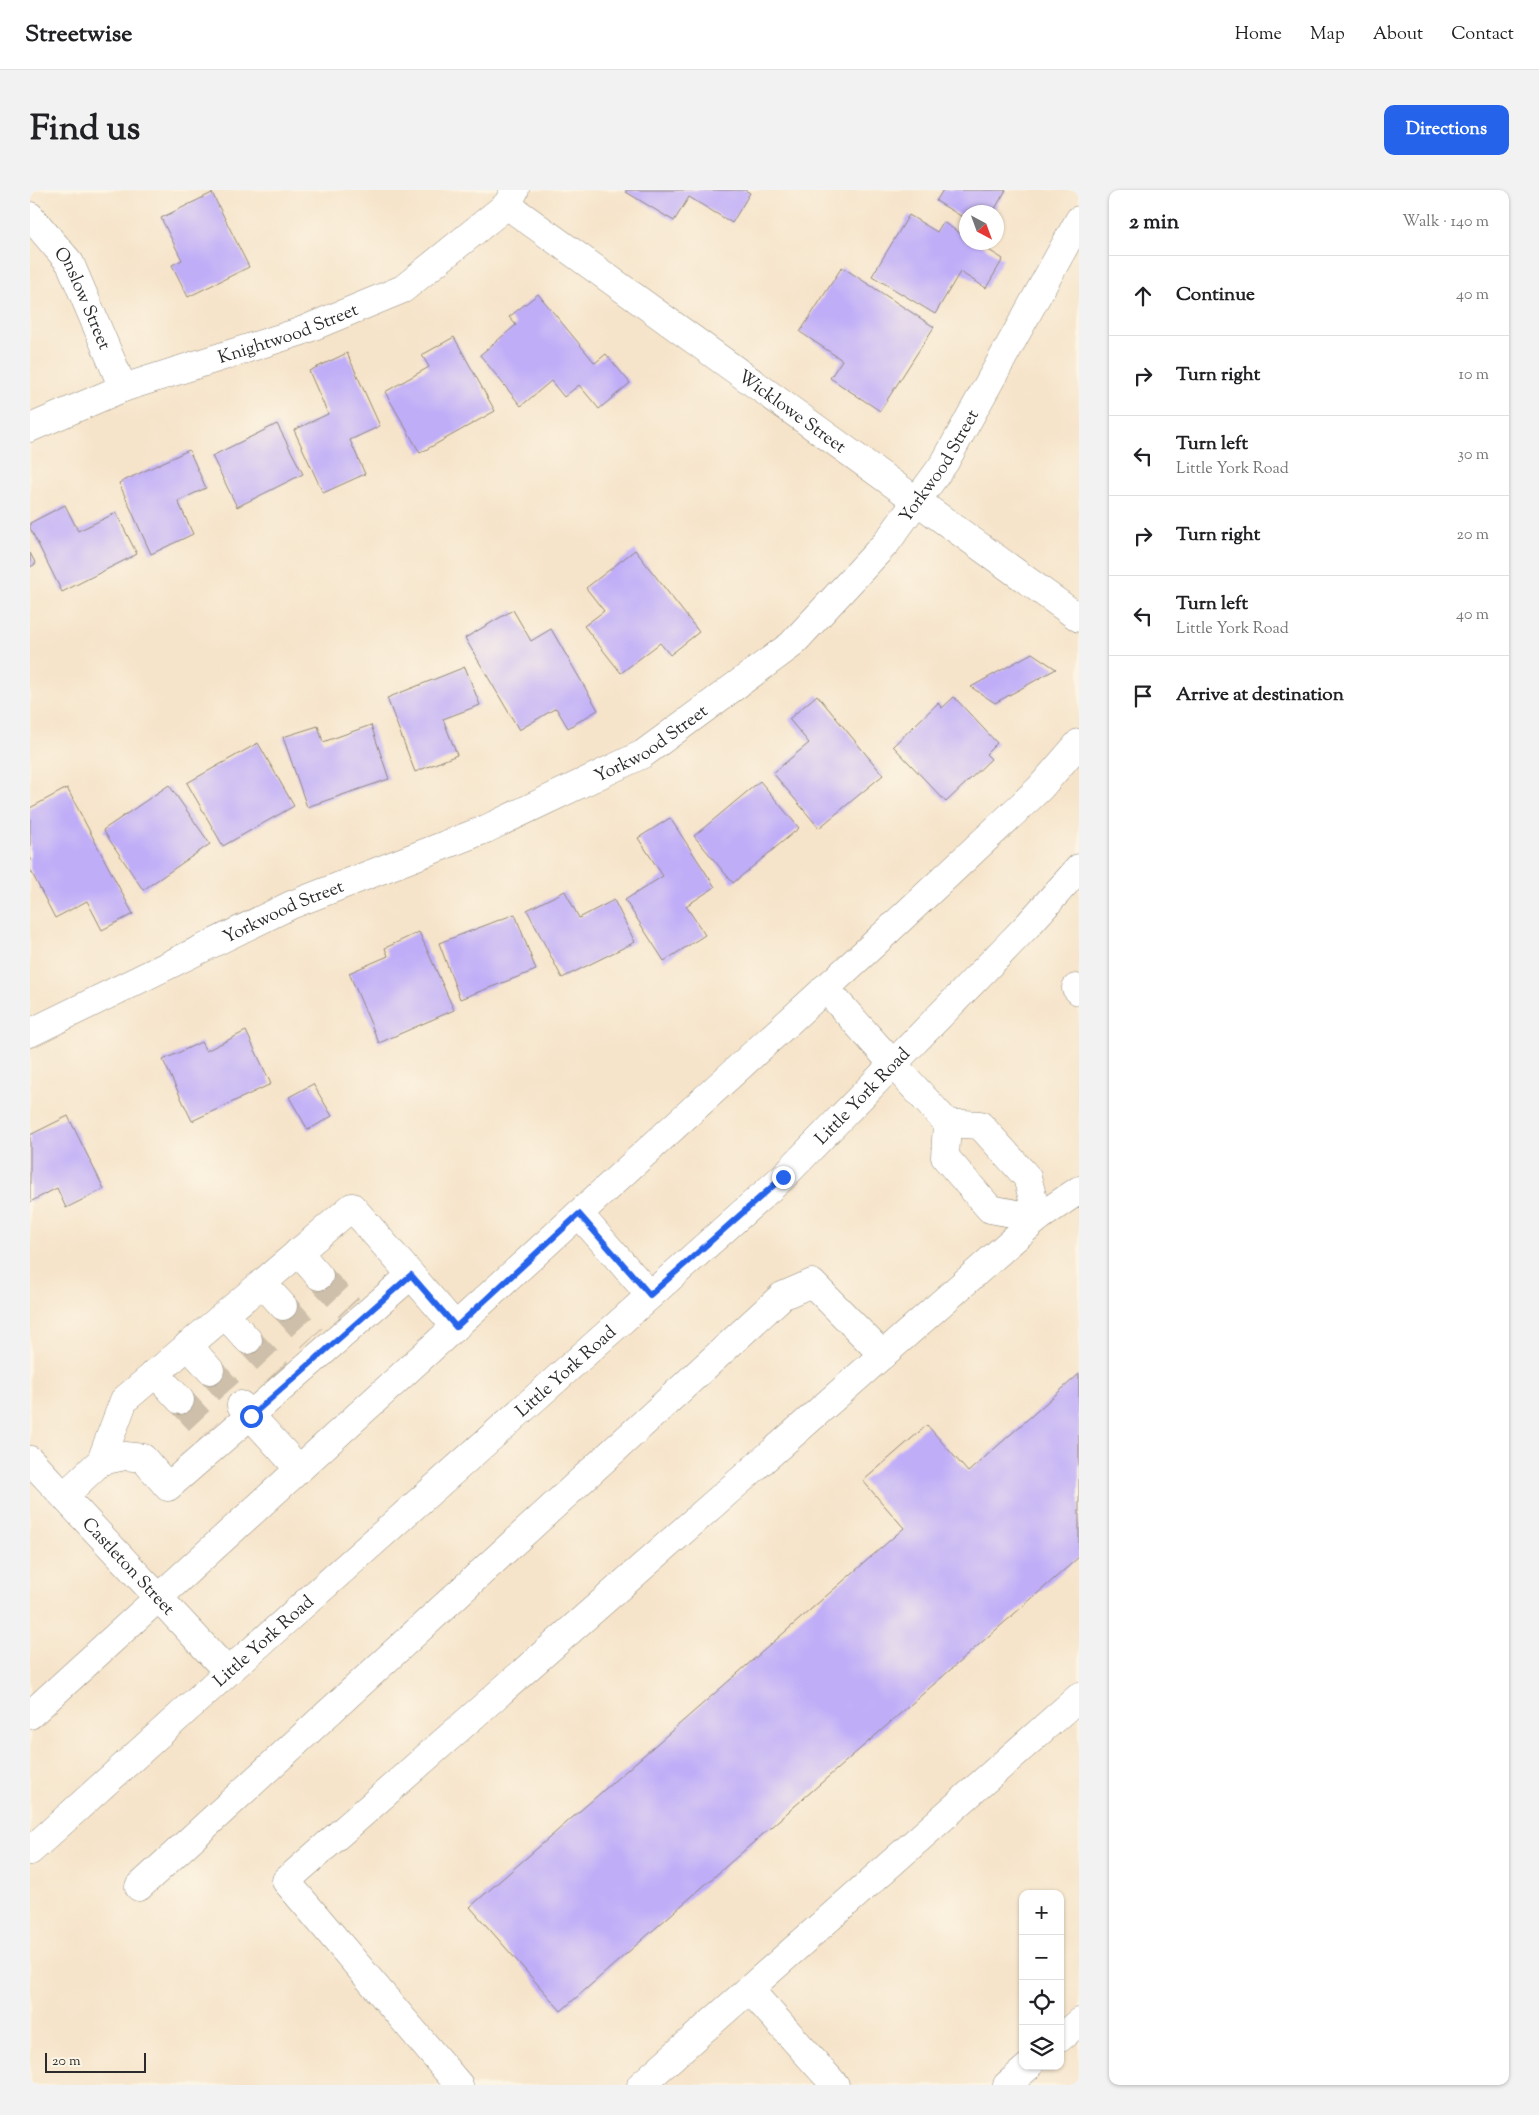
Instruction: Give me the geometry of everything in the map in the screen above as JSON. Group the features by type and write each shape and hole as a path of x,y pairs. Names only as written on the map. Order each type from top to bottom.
{"street":[{"name":"Knightwood Street","path":"30,428 123,388 299,332 402,289 511,198"},
{"name":"Wicklowe Street","path":"511,198 916,502 1079,618"},
{"name":"Onslow Street","path":"30,216 70,263 123,388"},
{"name":"Yorkwood Street","path":"30,1033 291,905 486,829 643,754 791,645 887,542 945,462 1079,220"},
{"path":"30,1715 825,988 1040,788 1079,742"},
{"name":"Little York Road","path":"30,1851 783,1177 1028,925 1079,868"},
{"path":"825,988 947,1123 980,1125 1027,1177 1038,1218"},
{"path":"947,1123 945,1157 990,1209 1038,1218"},
{"path":"459,2085 286,1881 1038,1218 1079,1190"},
{"path":"65,1495 101,1461 124,1400 352,1207 456,1327"},
{"path":"579,1214 650,1295"},
{"path":"298,1252 320,1276"},
{"path":"101,1461 125,1456 143,1458 168,1488 214,1437 283,1378 318,1345 354,1314 411,1275"},
{"path":"262,1283 283,1306"},
{"path":"139,1887 782,1296 812,1283 883,1355"},
{"path":"225,1315 248,1340"},
{"path":"188,1345 210,1370"},
{"path":"155,1373 180,1400"},
{"path":"246,1410 299,1468"},
{"name":"Castleton Street","path":"30,1460 65,1495 228,1672"},
{"path":"641,2085 1079,1697"},
{"path":"749,1989 835,2085"},
{"path":"1064,2035 1079,2022"},
{"path":"1007,2085 1024,2070"}],"building":[{"path":"626,190 745,190 750,193 732,223 689,197 674,221 626,192"},
{"path":"943,190 1006,190 997,205 959,205 959,215 936,201"},
{"path":"212,193 249,267 188,297 172,265 182,260 161,218"},
{"path":"909,215 937,232 943,222 959,232 959,250 989,250 1003,259 986,288 960,272 935,314 872,276"},
{"path":"842,267 934,327 880,411 830,378 842,360 800,332"},
{"path":"538,294 595,363 606,354 630,383 599,409 579,385 564,397 551,381 521,406 480,355 516,325 509,317"},
{"path":"454,337 495,411 420,453 385,392 429,367 422,355"},
{"path":"347,353 380,426 350,440 365,474 323,493 294,430 328,414 309,371"},
{"path":"277,424 303,474 237,507 212,456"},
{"path":"189,450 206,488 178,501 193,534 151,554 119,483"},
{"path":"65,505 78,531 116,513 137,554 62,592 30,528 30,523"},
{"path":"635,550 699,632 670,655 660,643 621,673 584,626 604,611 586,588"},
{"path":"30,553 36,564 30,567"},
{"path":"513,610 531,641 551,629 598,710 568,728 556,708 519,730 465,638"},
{"path":"1032,653 1056,669 995,703 971,687"},
{"path":"465,667 480,705 443,719 457,755 415,772 387,698"},
{"path":"817,695 883,775 819,828 773,773 809,743 789,719"},
{"path":"954,697 997,743 986,754 991,759 946,802 893,746 938,703 942,708"},
{"path":"371,725 389,779 307,807 283,737 318,726 323,742"},
{"path":"258,743 294,806 223,846 187,783"},
{"path":"760,781 799,828 733,883 694,836"},
{"path":"169,785 210,844 143,890 103,830"},
{"path":"67,788 133,914 102,930 87,901 55,918 30,869 30,808"},
{"path":"670,818 715,887 686,906 705,935 664,961 625,900 663,876 638,838"},
{"path":"565,891 579,918 614,900 635,942 562,978 527,910"},
{"path":"515,914 536,970 460,999 439,943"},
{"path":"419,932 454,1010 379,1043 349,973 388,956 385,948"},
{"path":"246,1031 271,1084 192,1121 163,1060 201,1042 206,1051"},
{"path":"313,1084 332,1116 308,1130 289,1097"},
{"path":"68,1116 104,1189 66,1208 57,1188 30,1202 30,1135"},
{"path":"1079,1374 1079,1557 561,2011 470,1907 904,1528 863,1481 927,1425 968,1472"}],"tunnel":[{"path":"319,1276 349,1308"},
{"path":"283,1306 312,1338"},
{"path":"248,1340 278,1372"},
{"path":"210,1370 241,1405"},
{"path":"180,1400 209,1431"}],"route":[{"path":"251,1416 411,1275 456,1327 579,1214 650,1295 783,1177"}]}
